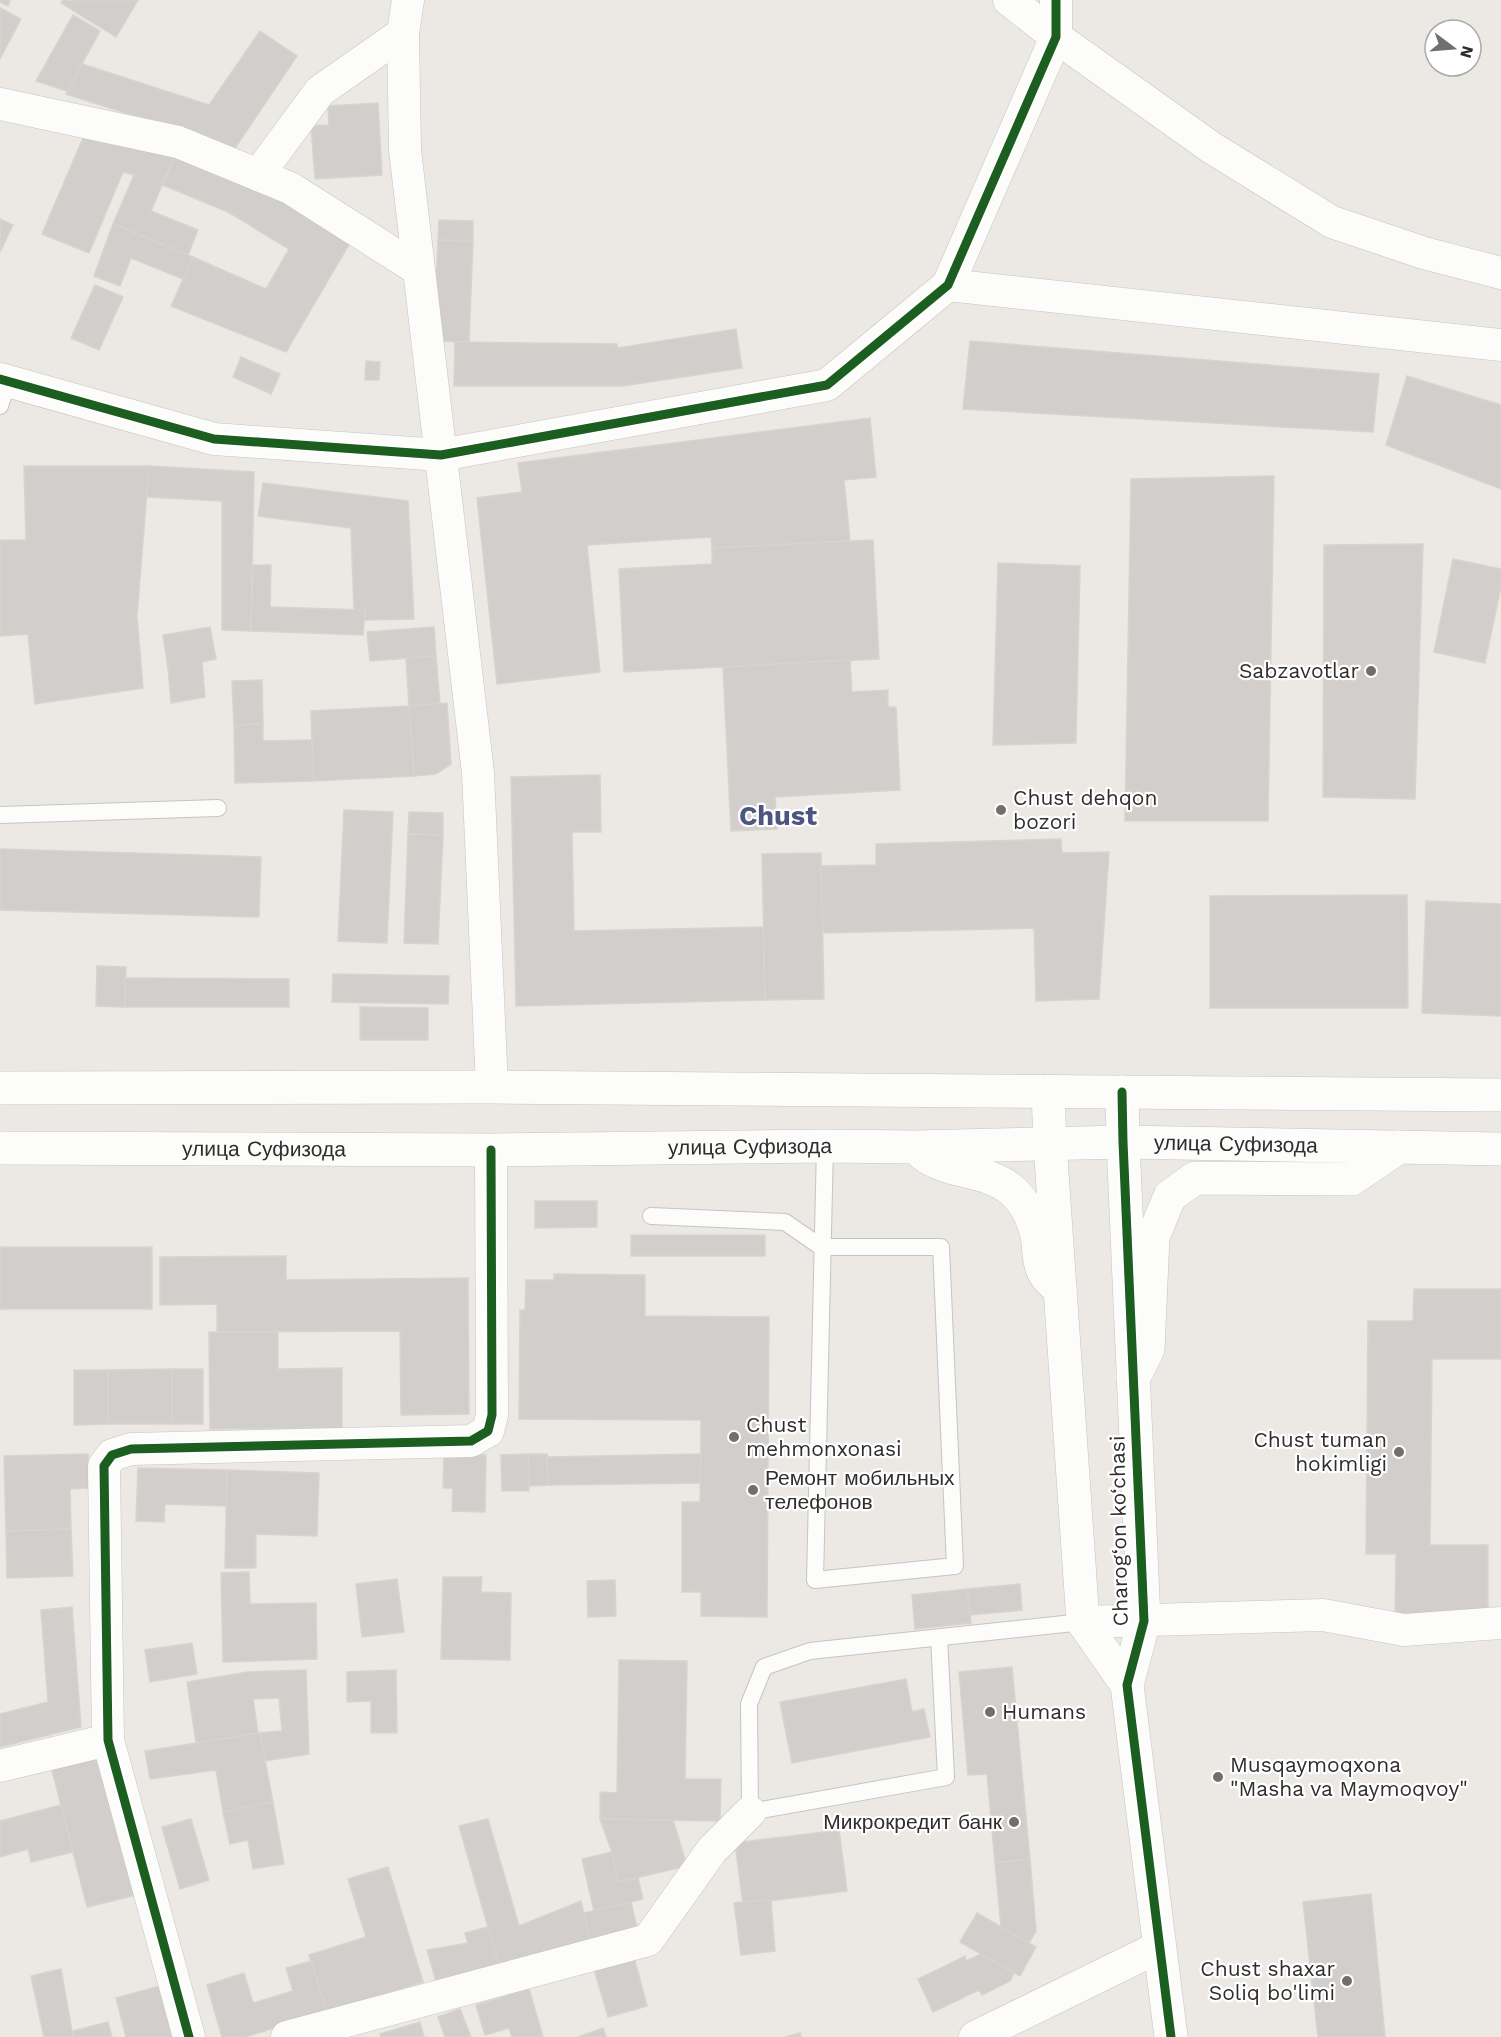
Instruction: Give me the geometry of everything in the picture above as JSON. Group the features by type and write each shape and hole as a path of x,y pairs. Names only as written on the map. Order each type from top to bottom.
{"main road":[{"path":"0,1088 492,1087 1501,1095"},
{"name":"Charog‘on ko‘chasi","path":"1048,1091 1059,1288 1083,1622 1127,1685"},
{"name":"Charog‘on ko‘chasi","path":"1122,1092 1122,1142 1144,1621 1127,1685 1171,2037"},
{"name":"улица Суфизода","path":"0,1148 491,1150 915,1147 1122,1142 1501,1149"},
{"path":"915,1147 930,1159 978,1173 1010,1188 1027,1208 1036,1234 1042,1268 1049,1280 1059,1288"},
{"path":"1133,1379 1148,1350 1153,1237 1170,1196 1195,1178 1352,1179 1400,1147"}],"street":[{"path":"408,0 403,33 405,150 478,773 492,1087"},
{"path":"1009,0 1056,37 1212,147 1332,222 1424,253 1501,273"},
{"path":"3,389 214,439 441,455 826,385 948,285 1056,37 1056,0"},
{"path":"258,175 320,91 403,33"},
{"path":"0,104 178,142 290,188 419,270"},
{"path":"948,285 1501,345"},
{"path":"189,2037 108,1740 104,1466 112,1455 131,1449 471,1441 488,1431 492,1415 491,1150"},
{"path":"1083,1622 1323,1615 1404,1630 1501,1623"},
{"path":"0,1766 108,1740"},
{"path":"287,2037 648,1940 712,1850 750,1812"},
{"path":"975,2037 1159,1947"}],"lane":[{"path":"0,814 218,808"},
{"path":"651,1216 785,1222 821,1247 941,1247 956,1566 815,1580 821,1247 825,1146"},
{"path":"939,1637 946,1777 750,1812 749,1704 764,1667 810,1651 939,1637 1083,1622"}],"building":[{"path":"0,0 10,0 8,6 0,2"},
{"path":"63,0 138,0 116,37 61,3"},
{"path":"0,8 21,19 0,59"},
{"path":"73,15 100,31 67,91 36,81"},
{"path":"260,31 297,56 235,148 66,94 82,64 209,105"},
{"path":"378,103 382,175 315,179 311,126 329,125 328,106"},
{"path":"89,124 179,145 151,211 198,230 188,255 113,224 134,175 123,172 89,253 42,234"},
{"path":"179,145 247,175 350,243 286,352 171,306 193,257 266,289 289,249 228,212 163,185"},
{"path":"0,219 13,225 0,252"},
{"path":"439,220 473,221 473,241 438,240"},
{"path":"113,224 193,257 183,279 131,258 120,286 94,276"},
{"path":"438,240 473,241 469,342 434,341"},
{"path":"95,285 123,297 99,350 71,338"},
{"path":"736,329 742,368 622,386 454,386 455,342 617,344 618,348"},
{"path":"970,341 1379,374 1373,432 963,409"},
{"path":"241,357 280,374 271,394 233,377"},
{"path":"366,361 380,362 379,380 365,380"},
{"path":"1407,376 1501,405 1501,489 1386,445"},
{"path":"870,418 876,477 844,480 850,541 712,548 711,537 587,545 600,672 497,684 477,498 522,492 518,463"},
{"path":"24,466 149,466 137,616 143,688 35,704 28,634 0,636 0,540 26,540"},
{"path":"149,466 254,472 251,631 222,630 222,501 147,497"},
{"path":"1274,476 1268,821 1125,821 1131,479"},
{"path":"263,483 408,501 414,619 364,620 365,610 354,610 351,528 258,516"},
{"path":"873,540 879,659 624,672 619,569 712,564 712,548"},
{"name":"Sabzavotlar","path":"1423,544 1415,799 1323,797 1324,545"},
{"path":"1453,559 1501,569 1501,586 1485,663 1434,652"},
{"path":"998,563 1080,566 1076,743 993,745"},
{"path":"253,565 271,565 270,607 365,610 363,635 251,631"},
{"path":"210,627 216,659 202,662 205,697 171,703 163,635"},
{"path":"434,627 436,656 370,661 367,632"},
{"path":"436,656 440,704 409,706 406,658"},
{"path":"850,660 852,692 888,690 888,707 896,707 900,790 775,797 777,829 731,831 723,667"},
{"path":"262,680 263,724 234,725 232,681"},
{"path":"447,703 451,764 436,774 414,776 409,706"},
{"path":"409,706 414,776 313,781 311,711"},
{"path":"263,724 263,741 312,740 313,781 235,783 234,725"},
{"path":"600,775 601,832 572,832 574,931 763,927 765,1000 516,1006 511,777"},
{"path":"344,810 393,812 387,943 338,941"},
{"path":"409,812 443,813 443,835 408,834"},
{"path":"408,834 443,835 438,944 404,943"},
{"path":"1061,839 1062,853 1109,852 1099,999 1036,1001 1034,928 823,933 821,866 876,865 876,844"},
{"path":"0,849 261,857 259,917 0,910"},
{"path":"821,853 824,999 765,1000 762,854"},
{"path":"1407,895 1408,1008 1210,1008 1210,896"},
{"path":"1426,901 1501,904 1501,1016 1422,1013"},
{"path":"97,966 126,967 125,1007 96,1006"},
{"path":"333,974 449,976 448,1004 332,1002"},
{"path":"125,978 289,979 289,1007 125,1007"},
{"path":"360,1007 428,1008 428,1040 360,1040"},
{"path":"535,1201 597,1201 597,1227 535,1228"},
{"path":"631,1235 765,1235 765,1256 631,1256"},
{"path":"0,1247 152,1247 152,1309 0,1309"},
{"path":"286,1256 286,1280 468,1278 469,1414 401,1415 400,1331 217,1332 217,1304 160,1305 160,1257"},
{"name":"Chust mehmonxonasi","path":"554,1274 645,1275 645,1316 769,1317 767,1617 701,1616 701,1592 682,1592 682,1502 700,1502 701,1420 519,1419 520,1310 525,1310 526,1280 554,1280"},
{"name":"Chust tuman hokimligi","path":"1414,1289 1501,1289 1501,1359 1432,1359 1430,1545 1488,1545 1488,1623 1395,1622 1396,1554 1366,1554 1368,1321 1413,1321"},
{"path":"209,1332 278,1332 278,1369 342,1368 342,1428 210,1429"},
{"path":"172,1369 203,1369 203,1424 172,1424"},
{"path":"172,1369 172,1424 108,1424 108,1370"},
{"path":"74,1370 108,1370 108,1424 74,1425"},
{"path":"88,1454 89,1488 70,1489 71,1529 6,1531 4,1456"},
{"path":"444,1454 486,1455 485,1512 452,1511 453,1488 443,1488"},
{"path":"528,1454 547,1454 548,1485 529,1486"},
{"path":"528,1454 529,1491 502,1491 501,1455"},
{"path":"701,1454 700,1483 548,1485 547,1457"},
{"path":"138,1468 227,1470 226,1506 165,1504 164,1522 136,1521"},
{"path":"227,1470 319,1473 317,1536 256,1534 256,1568 225,1568"},
{"path":"71,1529 73,1576 7,1578 6,1531"},
{"path":"249,1572 250,1604 316,1603 317,1659 223,1662 221,1573"},
{"path":"443,1577 482,1577 481,1592 511,1593 510,1660 441,1659"},
{"path":"397,1579 404,1632 362,1637 356,1584"},
{"path":"615,1580 616,1616 588,1617 587,1581"},
{"path":"1020,1584 1022,1610 970,1615 967,1589"},
{"path":"967,1589 971,1623 915,1629 912,1595"},
{"path":"72,1607 81,1727 0,1747 0,1714 48,1702 41,1610"},
{"path":"192,1643 197,1674 150,1682 145,1650"},
{"path":"619,1660 687,1661 685,1779 721,1779 720,1821 600,1819 600,1792 617,1793"},
{"path":"1012,1667 1030,1859 995,1863 987,1774 968,1775 959,1672"},
{"path":"306,1670 309,1754 265,1761 260,1733 282,1731 279,1698 253,1699 258,1733 196,1743 187,1682 248,1672"},
{"path":"396,1670 397,1733 371,1733 371,1701 347,1702 347,1672"},
{"path":"906,1679 912,1712 924,1709 930,1737 792,1763 780,1702"},
{"path":"260,1733 273,1802 223,1812 216,1770 150,1779 145,1751"},
{"path":"102,1757 136,1895 87,1907 52,1770"},
{"path":"273,1802 284,1864 253,1869 248,1840 230,1844 223,1812"},
{"path":"61,1805 73,1852 31,1862 28,1849 0,1857 0,1821"},
{"path":"191,1819 209,1880 180,1889 162,1827"},
{"path":"488,1819 519,1926 581,1901 591,1945 501,1973 459,1826"},
{"path":"600,1819 673,1820 687,1866 618,1882 612,1852"},
{"path":"839,1830 847,1891 743,1904 735,1843"},
{"path":"612,1852 618,1882 638,1878 643,1899 594,1911 582,1859"},
{"path":"1030,1859 1036,1931 1029,1943 1001,1927 995,1863"},
{"path":"388,1867 423,1982 327,2012 309,1955 366,1937 348,1879"},
{"path":"1371,1894 1385,2037 1318,2037 1303,1902"},
{"path":"771,1900 775,1951 741,1955 734,1903"},
{"path":"631,1902 637,1927 591,1945 584,1913"},
{"path":"977,1913 1036,1947 1020,1976 960,1942"},
{"path":"488,1927 501,1973 437,1985 427,1950 468,1943 465,1933"},
{"path":"981,1954 1014,1973 1010,1981 982,1995 979,1990 933,2012 918,1979 965,1956 966,1961"},
{"path":"634,1957 647,2006 608,2017 594,1969"},
{"path":"311,1961 327,2012 245,2037 222,2037 207,1985 244,1973 253,2003 293,1991 286,1968"},
{"path":"61,1969 73,2037 44,2037 31,1976"},
{"path":"160,1986 174,2037 126,2037 116,1998"},
{"path":"529,1989 543,2037 512,2037 509,2028 485,2035 476,2005"},
{"path":"460,2009 471,2037 445,2037 438,2017"},
{"path":"108,2022 112,2037 73,2037 73,2031"},
{"path":"420,2022 424,2037 381,2037 380,2034"},
{"path":"603,2028 606,2037 578,2037"},
{"path":"800,2033 801,2037 785,2037"}],"cycle path":[{"path":"0,379 214,439 441,455 827,385 948,285 1056,37 1056,0"},
{"path":"1122,1092 1144,1621 1127,1685 1171,2037"},
{"path":"189,2037 108,1740 104,1466 112,1455 131,1449 471,1441 488,1431 492,1415 491,1150"}],"place":[{"name":"Sabzavotlar","path":"1371,671"},
{"name":"Chust dehqon bozori","path":"1001,810"},
{"name":"Chust mehmonxonasi","path":"734,1437"},
{"name":"Chust tuman hokimligi","path":"1399,1452"},
{"name":"Ремонт мобильных телефонов","path":"753,1490"},
{"name":"Humans","path":"990,1712"},
{"name":"Musqaymoqxona \"Masha va Maymoqvoy\"","path":"1218,1777"},
{"name":"Микрокредит банк","path":"1014,1822"},
{"name":"Chust shaxar Soliq bo'limi","path":"1347,1981"}],"district":[{"name":"Chust","path":"778,816"}]}
